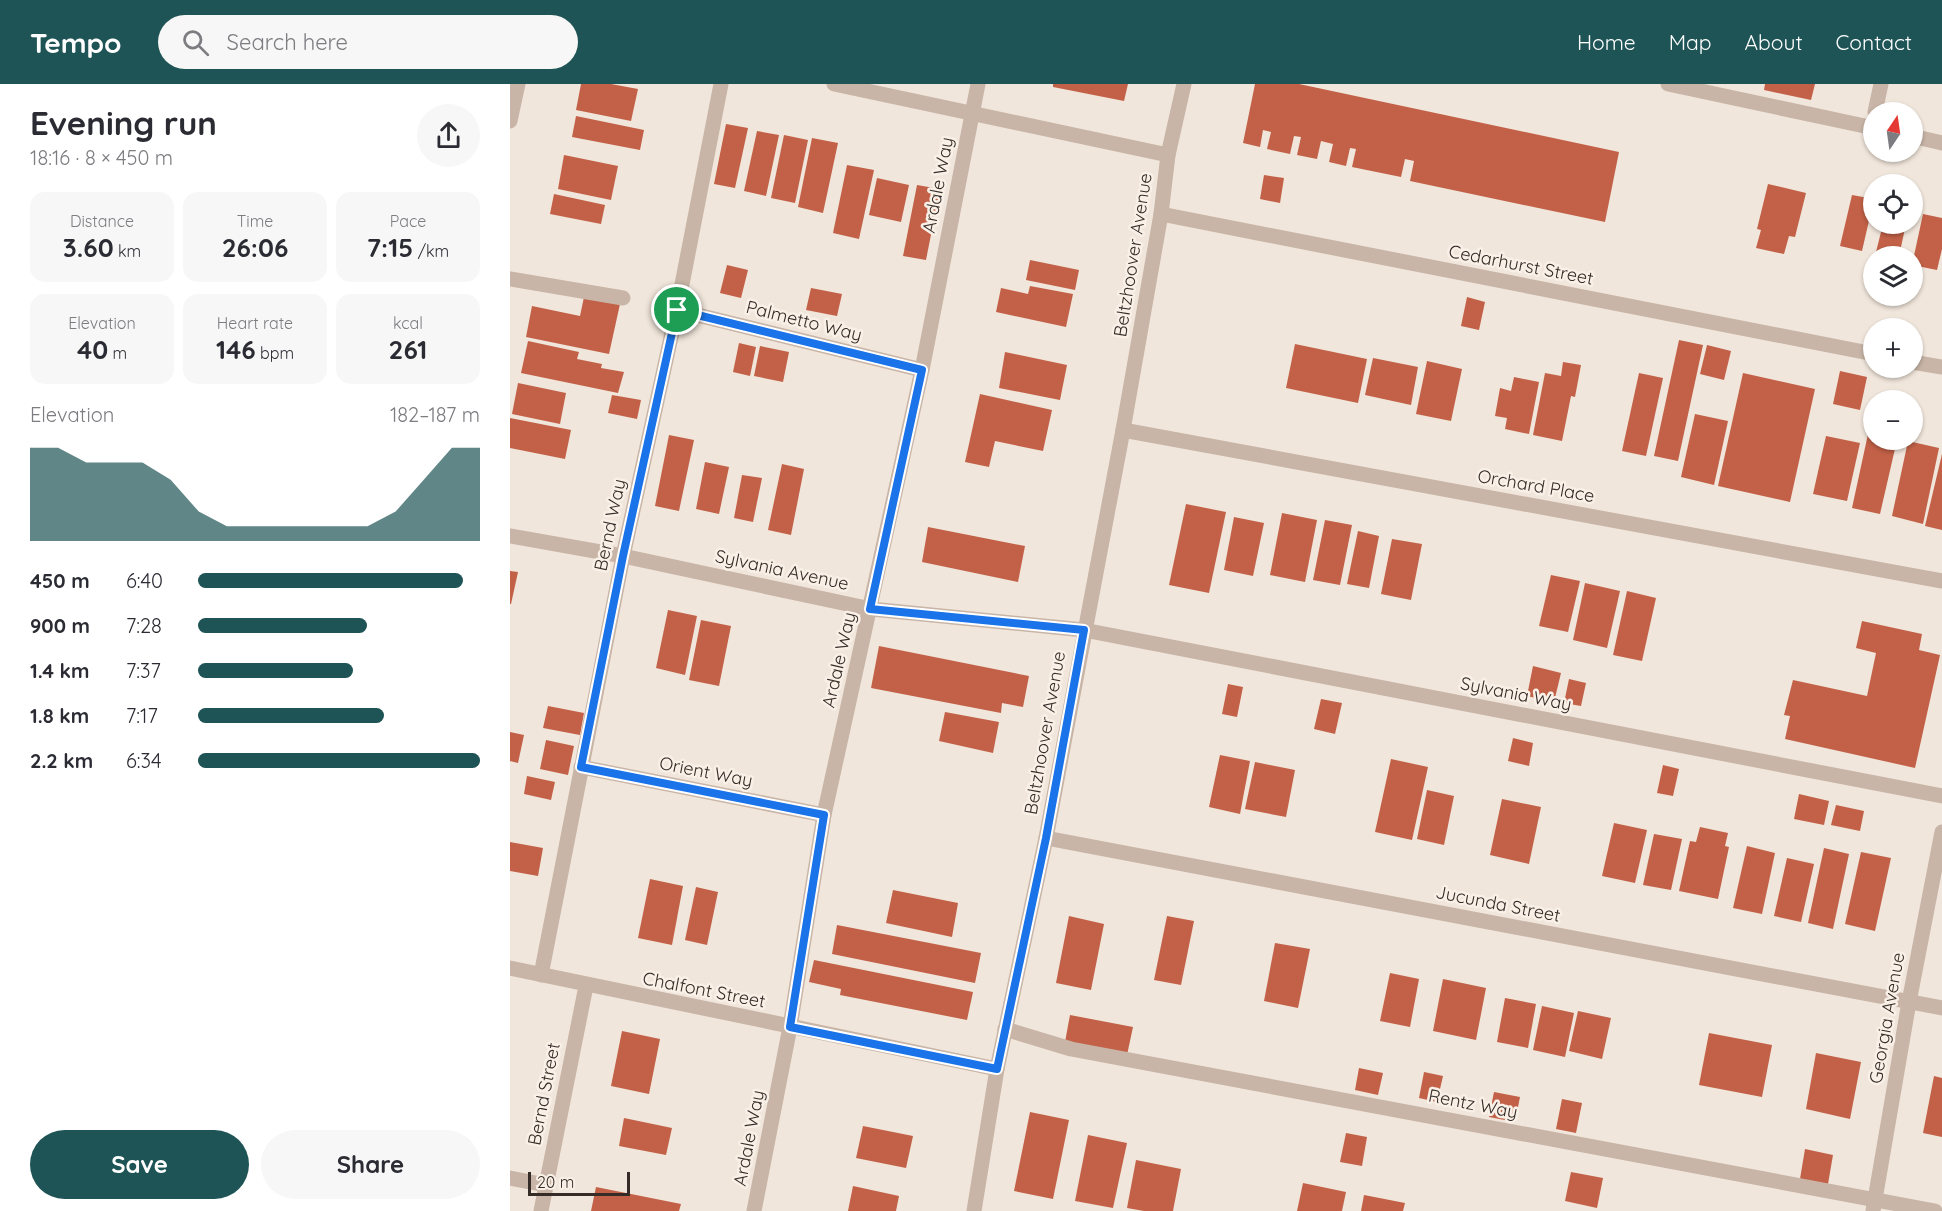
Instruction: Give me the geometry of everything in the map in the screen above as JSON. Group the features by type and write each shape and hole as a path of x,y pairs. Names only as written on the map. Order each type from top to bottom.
{"street":[{"path":"510,121 518,84"},
{"name":"Bernd Way","path":"541,975 623,556 677,310 721,84"},
{"path":"834,84 1168,155"},
{"name":"Ardale Way","path":"754,1211 790,1027 824,815 922,370 978,84"},
{"name":"Beltzhoover Avenue","path":"974,1211 997,1069 1046,838 1123,430 1161,214 1168,155 1184,84"},
{"path":"1668,84 1863,120"},
{"path":"1878,102 1881,84"},
{"path":"1923,139 1942,143"},
{"name":"Cedarhurst Street","path":"1161,214 1863,352"},
{"path":"510,279 623,298"},
{"name":"Palmetto Way","path":"677,310 922,370"},
{"path":"1923,364 1942,368"},
{"name":"Orchard Place","path":"1123,430 1942,581"},
{"name":"Sylvania Avenue","path":"510,536 623,556 870,609 1084,630"},
{"name":"Sylvania Way","path":"1084,630 1942,796"},
{"name":"Orient Way","path":"581,767 824,815"},
{"name":"Georgia Avenue","path":"1874,1205 1909,1002 1942,832"},
{"name":"Jucunda Street","path":"1046,838 1942,1008"},
{"name":"Chalfont Street","path":"510,968 586,986 997,1069"},
{"name":"Bernd Street","path":"541,1211 586,986"},
{"name":"Rentz Way","path":"1005,1029 1071,1048 1874,1205 1935,1211"},
{"path":"510,1178 546,1185"}],"building":[{"path":"581,84 611,84 638,89 631,121 576,110"},
{"path":"1053,84 1128,84 1124,101 1053,87"},
{"path":"1255,84 1299,84 1619,152 1605,222 1410,181 1414,161 1405,159 1401,177 1352,167 1356,149 1350,148 1346,166 1329,162 1333,144 1321,141 1317,159 1297,155 1301,137 1294,136 1290,154 1267,149 1271,132 1263,130 1260,147 1243,143"},
{"path":"1765,84 1815,84 1811,100 1764,90"},
{"path":"576,116 644,130 640,150 572,137"},
{"path":"726,124 748,128 735,188 714,184"},
{"path":"757,131 779,135 766,196 744,191"},
{"path":"784,135 808,140 795,203 771,198"},
{"path":"812,138 838,143 823,213 798,207"},
{"path":"564,155 618,166 611,200 558,189"},
{"path":"847,165 874,170 859,239 833,233"},
{"path":"1264,175 1284,178 1280,203 1260,199"},
{"path":"877,178 909,185 901,222 869,215"},
{"path":"1768,184 1806,193 1795,237 1789,236 1784,254 1756,248 1761,230 1757,229"},
{"path":"917,185 940,189 926,260 903,256"},
{"path":"554,194 605,205 601,224 550,214"},
{"path":"1852,195 1863,197 1863,234 1866,234 1862,251 1840,246"},
{"path":"1923,214 1942,218 1942,249 1937,270 1923,267 1923,246 1916,246 1919,234 1923,234"},
{"path":"1880,234 1904,234 1901,246 1878,246"},
{"path":"1030,260 1079,270 1075,290 1026,280"},
{"path":"727,265 748,270 741,298 720,293"},
{"path":"1030,286 1073,294 1066,327 996,312 1001,288 1028,294"},
{"path":"811,288 842,294 837,316 806,310"},
{"path":"584,297 620,304 609,354 526,337 532,306 580,316"},
{"path":"1467,297 1485,302 1479,330 1461,326"},
{"path":"1679,340 1703,345 1678,461 1654,456"},
{"path":"528,341 579,352 577,359 602,364 601,368 624,372 618,393 521,373"},
{"path":"739,343 756,347 750,376 733,372"},
{"path":"1295,344 1367,359 1358,403 1286,388"},
{"path":"1707,345 1731,351 1724,380 1700,374"},
{"path":"760,346 789,352 783,382 754,376"},
{"path":"1005,352 1067,365 1060,400 999,388"},
{"path":"1373,358 1418,367 1411,405 1365,395"},
{"path":"1427,361 1462,369 1451,421 1416,414"},
{"path":"1563,362 1581,365 1575,397 1571,396 1562,441 1533,435 1545,373 1561,376"},
{"path":"1840,371 1867,378 1860,410 1833,404"},
{"path":"1639,373 1663,378 1646,456 1622,451"},
{"path":"1743,373 1815,389 1790,502 1718,486"},
{"path":"1514,377 1539,382 1529,434 1505,429 1507,418 1495,416 1500,388 1511,391"},
{"path":"518,383 566,393 560,424 512,414"},
{"path":"980,394 1052,410 1043,451 995,441 989,467 965,462"},
{"path":"612,395 641,400 637,419 608,413"},
{"path":"1695,414 1728,421 1714,485 1681,477"},
{"path":"510,418 571,430 565,459 510,448"},
{"path":"669,435 694,440 679,511 655,506"},
{"path":"1826,436 1860,443 1847,501 1813,494"},
{"path":"1923,444 1939,448 1923,524 1892,516 1906,450 1923,450"},
{"path":"1865,450 1895,450 1880,514 1852,508"},
{"path":"1942,454 1942,530 1925,526"},
{"path":"705,462 729,467 719,514 696,509"},
{"path":"782,464 804,469 791,535 768,530"},
{"path":"742,475 762,478 753,522 734,518"},
{"path":"1186,504 1226,512 1209,593 1169,585"},
{"path":"1282,513 1317,520 1305,582 1270,575"},
{"path":"1234,517 1264,523 1253,576 1224,570"},
{"path":"1325,520 1352,525 1340,585 1313,580"},
{"path":"928,527 1025,546 1018,582 922,562"},
{"path":"1358,531 1379,536 1369,588 1347,584"},
{"path":"1392,539 1422,544 1411,600 1381,594"},
{"path":"510,571 518,572 511,604 510,604"},
{"path":"1551,575 1580,581 1568,632 1539,626"},
{"path":"1585,583 1620,591 1607,648 1573,640"},
{"path":"1627,591 1656,598 1642,661 1613,655"},
{"path":"668,610 697,616 685,675 656,668"},
{"path":"701,620 731,626 719,686 689,680"},
{"path":"1862,621 1922,634 1919,650 1940,655 1915,768 1785,739 1790,716 1784,715 1793,680 1867,696 1876,653 1856,648"},
{"path":"879,646 1029,676 1023,707 1002,703 1001,713 871,688"},
{"path":"1533,666 1561,673 1554,702 1527,696"},
{"path":"1569,679 1586,683 1581,706 1564,703"},
{"path":"1228,684 1243,687 1237,717 1222,714"},
{"path":"1321,699 1342,703 1335,734 1314,729"},
{"path":"548,706 584,713 580,735 543,728"},
{"path":"945,712 999,722 993,753 939,741"},
{"path":"510,732 524,735 518,763 510,761"},
{"path":"1513,738 1533,743 1529,766 1508,761"},
{"path":"546,740 574,746 568,775 540,769"},
{"path":"1220,755 1250,761 1240,814 1209,807"},
{"path":"1391,759 1428,767 1412,840 1375,832"},
{"path":"1255,762 1295,770 1286,817 1245,809"},
{"path":"1663,765 1679,769 1673,796 1657,793"},
{"path":"527,776 555,782 551,800 524,794"},
{"path":"1427,790 1454,796 1444,845 1417,839"},
{"path":"1799,794 1829,801 1824,825 1794,819"},
{"path":"1502,799 1541,807 1529,864 1490,855"},
{"path":"1836,805 1864,811 1860,831 1831,825"},
{"path":"1614,823 1647,830 1635,883 1602,876"},
{"path":"1700,827 1728,833 1725,846 1729,847 1718,899 1679,891 1690,841 1696,842"},
{"path":"1654,834 1682,839 1671,890 1643,885"},
{"path":"510,842 543,848 538,876 510,871"},
{"path":"1747,846 1775,853 1762,914 1733,908"},
{"path":"1824,848 1849,854 1833,929 1808,923"},
{"path":"1861,852 1891,858 1875,931 1845,924"},
{"path":"1787,858 1814,864 1801,922 1774,916"},
{"path":"650,879 683,886 672,945 638,938"},
{"path":"696,887 718,892 707,945 685,940"},
{"path":"893,890 958,903 952,937 886,923"},
{"path":"1069,916 1104,924 1091,990 1056,983"},
{"path":"1167,916 1194,921 1181,985 1154,980"},
{"path":"837,925 981,953 975,983 832,954"},
{"path":"1275,943 1310,949 1298,1008 1264,1001"},
{"path":"814,960 973,992 967,1020 840,995 841,989 809,982"},
{"path":"1390,973 1419,979 1410,1027 1380,1021"},
{"path":"1443,979 1486,988 1476,1040 1433,1031"},
{"path":"1505,998 1536,1004 1528,1048 1497,1042"},
{"path":"1542,1006 1574,1013 1565,1057 1533,1050"},
{"path":"1578,1011 1611,1018 1602,1059 1569,1051"},
{"path":"1070,1015 1133,1027 1127,1055 1065,1042"},
{"path":"622,1031 660,1039 649,1094 611,1086"},
{"path":"1709,1033 1772,1045 1762,1097 1699,1085"},
{"path":"1816,1053 1861,1062 1850,1119 1806,1109"},
{"path":"1359,1068 1383,1073 1378,1095 1355,1090"},
{"path":"1424,1072 1443,1076 1437,1102 1419,1098"},
{"path":"1934,1076 1942,1078 1942,1137 1923,1133"},
{"path":"1494,1092 1520,1097 1515,1122 1489,1117"},
{"path":"1562,1099 1582,1103 1576,1133 1556,1129"},
{"path":"1030,1112 1069,1120 1053,1199 1014,1191"},
{"path":"624,1118 672,1128 666,1155 619,1146"},
{"path":"863,1126 913,1136 906,1168 856,1158"},
{"path":"1346,1133 1367,1137 1362,1166 1340,1162"},
{"path":"1088,1135 1127,1143 1113,1208 1075,1201"},
{"path":"1805,1149 1833,1155 1828,1184 1800,1179"},
{"path":"1136,1160 1181,1169 1173,1211 1144,1211 1127,1208"},
{"path":"1571,1172 1603,1178 1597,1208 1565,1201"},
{"path":"1303,1183 1346,1192 1342,1211 1297,1211"},
{"path":"853,1186 899,1196 896,1211 848,1211"},
{"path":"596,1187 681,1204 679,1211 591,1211"},
{"path":"1364,1195 1405,1203 1403,1211 1361,1211"}],"route":[{"path":"677,310 922,370 870,609 1084,630 1046,838 997,1069 790,1027 824,815 581,767 623,556 677,310"}]}
